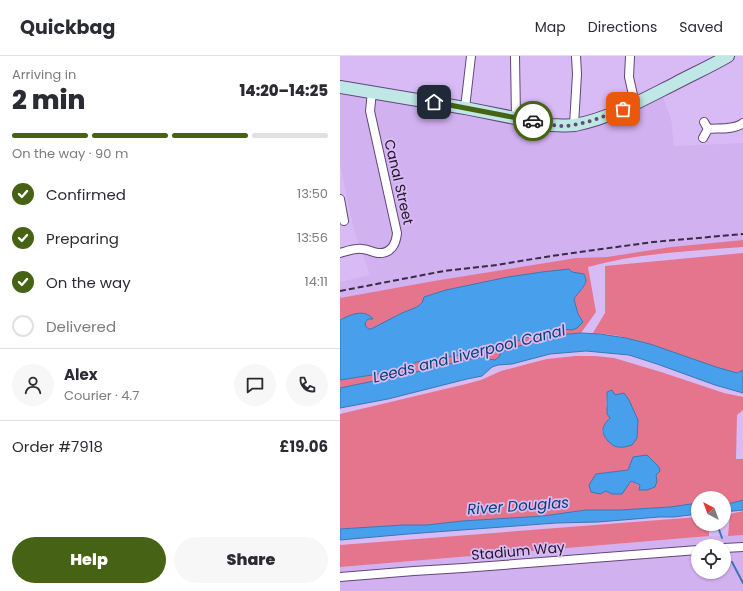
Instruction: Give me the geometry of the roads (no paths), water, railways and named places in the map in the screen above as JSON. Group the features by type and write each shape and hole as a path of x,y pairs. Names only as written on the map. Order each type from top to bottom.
{"main road":[{"path":"340,87 465,108 550,125 563,126 589,121 635,104 728,56"}],"street":[{"path":"465,108 471,56"},
{"path":"516,56 516,118"},
{"path":"574,125 577,74 576,56"},
{"path":"630,56 629,77 635,104"},
{"name":"Canal Street","path":"340,253 360,248 379,253 388,251 397,241 397,233 371,117 370,111 372,92"},
{"path":"703,138 706,125 727,128 741,125 743,123"},
{"path":"340,199 344,221"},
{"path":"731,548 743,547"},
{"name":"Stadium Way","path":"340,577 691,551"}],"water":[{"path":"569,269 572,272 584,274 586,280 585,285 574,299 578,314 583,322 577,328 572,330 562,329 546,331 478,352 417,362 385,373 340,380 340,320 344,318 361,313 365,314 373,319 368,319 365,323 366,327 371,329 417,307 422,303 424,297 446,290 508,277"},
{"name":"Leeds and Liverpool Canal","path":"581,333 626,338 650,344 737,373 743,370 743,393 715,385 629,355 586,351 550,354 512,364 498,365 492,367 482,376 388,399 340,408 340,388 485,356 488,359 495,360 499,357 501,352 543,338 555,335"},
{"path":"612,390 615,395 624,393 629,400 638,420 637,438 632,445 622,447 616,446 611,444 605,438 603,429 610,418 607,414 607,392"},
{"path":"647,455 659,467 660,471 656,475 657,481 655,487 647,490 639,490 640,485 631,481 622,494 612,494 606,491 600,494 591,492 589,485 596,474 628,470 633,457"},
{"path":"743,500 743,510 731,511 731,503"},
{"path":"691,504 691,515 598,522 556,523 340,540 340,529 427,525 462,521 543,516 586,510 620,510 670,507"}],"waterway":[{"path":"720,531 722,538"},
{"path":"732,562 743,583"}],"railway":[{"path":"340,291 444,271 497,265 653,242 743,234"}],"water label":[{"name":"River Douglas","path":"518,506"}]}
